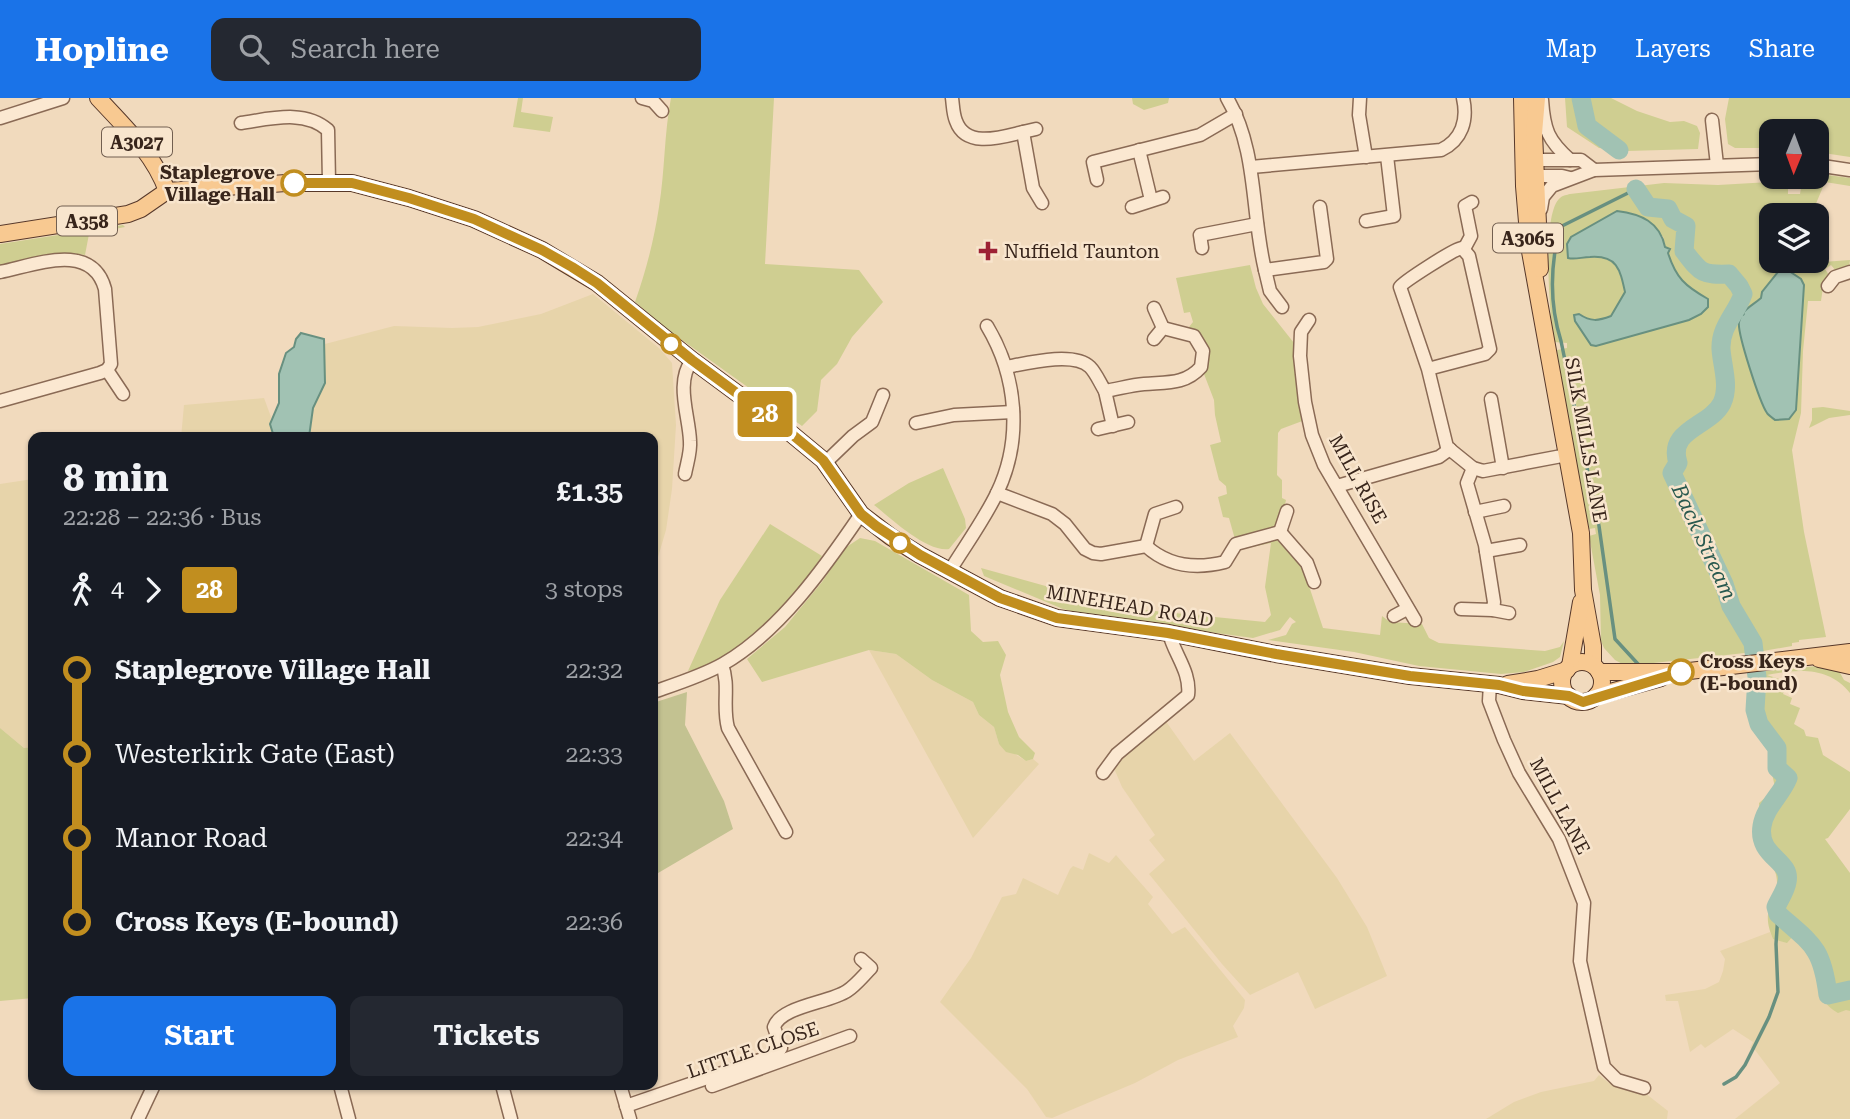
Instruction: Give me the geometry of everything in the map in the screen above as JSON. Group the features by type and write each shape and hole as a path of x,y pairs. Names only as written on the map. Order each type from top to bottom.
{"main road":[{"name":"A3027","path":"98,98 150,157 162,176 167,191"},
{"name":"SILK MILLS LANE","path":"1522,98 1529,168 1539,221 1541,251 1538,299"},
{"name":"SILK MILLS LANE","path":"1539,98 1529,168 1529,246 1581,533 1583,590 1596,669"},
{"name":"MINEHEAD ROAD","path":"167,191 329,182 370,186 474,219 542,250 597,283 692,360 788,431 825,463 861,514 891,537 949,572 1000,598 1057,618 1168,633 1383,671 1569,696"},
{"name":"A358","path":"0,234 128,214 141,209 167,191"},
{"name":"SILK MILLS LANE","path":"1569,668 1583,590"},
{"path":"1675,672 1583,702 1569,696 1563,684 1569,668 1582,662 1596,669 1675,672 1747,666 1850,652"},
{"path":"1814,658 1850,666"},
{"name":"MINEHEAD ROAD","path":"1494,685 1538,678 1569,668"},
{"path":"1596,669 1602,685 1596,696"}],"street":[{"path":"0,118 62,98"},
{"path":"642,98 653,100 662,111"},
{"path":"952,98 960,128 976,139 994,139 1029,130 1026,190 1042,203"},
{"path":"1227,98 1245,138 1257,224 1270,290 1282,307"},
{"path":"1360,98 1359,115 1366,157"},
{"path":"1539,98 1549,138 1570,160"},
{"path":"1251,167 1431,153 1453,143 1462,129 1469,104"},
{"path":"241,123 255,114 299,116 320,123 328,130 329,182"},
{"path":"1097,180 1093,162 1200,135 1236,114"},
{"path":"1712,120 1717,165"},
{"path":"1132,207 1157,199 1139,150"},
{"path":"1366,221 1400,215 1387,156"},
{"path":"1529,168 1581,160 1594,170"},
{"path":"1539,221 1543,197 1552,187 1594,170 1759,164"},
{"path":"1829,167 1850,170"},
{"path":"1529,168 1570,178"},
{"path":"1464,249 1471,236 1465,206 1472,202"},
{"path":"1265,270 1324,262 1327,258 1325,213"},
{"path":"1200,235 1257,224"},
{"path":"1428,369 1485,354 1490,349 1469,256 1464,249 1458,248 1451,252 1403,281 1400,287 1428,369 1445,443 1473,468 1488,471 1567,455"},
{"path":"0,272 66,260 77,260 95,268 102,277 107,306 111,364 107,370 0,401"},
{"path":"1828,286 1835,277 1850,272"},
{"path":"1154,308 1163,328"},
{"name":"MILL RISE","path":"1309,320 1301,332 1300,356 1304,402 1312,435 1324,465 1391,575 1411,615 1394,616"},
{"path":"949,572 997,493 1012,450 1013,411 1007,367 987,326"},
{"path":"1154,340 1163,328"},
{"path":"1105,391 1177,382 1195,374 1203,362 1200,343 1194,336 1163,328"},
{"path":"1007,367 1059,359 1079,361 1089,366 1105,391 1113,426"},
{"path":"685,474 691,444 683,382 685,369 692,360"},
{"path":"107,370 123,394"},
{"path":"825,463 852,436 872,422 883,394"},
{"path":"1491,399 1503,468"},
{"path":"916,423 942,416 1013,411"},
{"path":"942,416 946,430"},
{"path":"1098,429 1128,422"},
{"path":"1337,486 1435,458 1450,449"},
{"path":"1473,468 1467,483 1486,551 1493,588 1493,610"},
{"path":"997,493 1052,513 1065,524 1084,549 1093,553 1146,546"},
{"path":"1475,512 1504,506"},
{"path":"1146,546 1150,511 1176,507"},
{"path":"1280,532 1287,511"},
{"path":"658,690 722,665 771,629 861,514"},
{"path":"1146,546 1157,556 1173,563 1211,565 1225,562 1237,544 1280,532"},
{"path":"1280,532 1307,563 1314,582"},
{"path":"1486,551 1520,545"},
{"path":"1307,563 1321,558"},
{"path":"1461,609 1509,613"},
{"path":"1103,773 1117,754 1188,695 1185,668 1168,633"},
{"path":"722,665 726,677 725,717 728,728 786,832"},
{"name":"MILL LANE","path":"1494,685 1489,701 1504,740 1519,773 1559,839 1584,903 1580,961 1604,1068 1617,1080 1644,1088"},
{"path":"621,1090 628,1113 777,1054 781,1048 774,1031 777,1020 845,992 871,968 861,959"},
{"name":"LITTLE CLOSE","path":"628,1113 733,1080 850,1036"},
{"path":"138,1119 152,1090"},
{"path":"341,1090 349,1119"},
{"path":"503,1090 511,1119"}],"shaded area":[{"path":"518,98 523,98 521,112 553,117 550,132 513,127"},
{"path":"671,98 774,98 765,264 859,270 883,302 852,337 837,364 821,380 817,411 802,426 668,330 635,302 657,219"},
{"path":"1132,98 1169,98 1168,103 1144,110 1133,104"},
{"path":"1565,98 1611,98 1637,111 1670,122 1684,121 1697,126 1700,133 1698,149 1627,151 1599,148 1567,127"},
{"path":"1729,98 1850,98 1850,157 1829,154 1829,119 1759,119 1759,148 1735,148 1728,144 1725,119"},
{"path":"1829,175 1850,178 1850,186 1829,183"},
{"path":"1664,183 1718,185 1759,183 1759,189 1788,189 1788,194 1800,194 1801,189 1822,189 1816,203 1759,203 1759,273 1778,273 1762,292 1761,298 1744,310 1758,387 1767,414 1791,416 1796,410 1804,285 1796,275 1785,273 1829,275 1824,280 1821,301 1808,301 1801,413 1792,450 1804,532 1826,637 1799,640 1792,643 1792,646 1763,651 1626,666 1615,660 1601,641 1600,595 1589,536 1596,534 1595,528 1589,529 1556,354 1557,350 1567,348 1567,343 1554,342 1548,267 1550,223 1554,208 1560,198 1570,194","holes":["1663,236 1668,257 1677,274 1708,299 1596,346 1591,345 1575,321 1579,314 1595,320 1611,316 1625,292 1618,270 1609,259 1572,259"]},
{"path":"1617,211 1634,214 1654,225 1665,247 1670,249 1668,253 1674,269 1687,285 1708,299 1708,307 1689,320 1596,346 1591,345 1574,315 1579,314 1595,320 1611,316 1625,292 1621,277 1616,265 1606,258 1568,258 1567,244 1571,237"},
{"path":"123,225 125,227 89,234 85,255 69,253 0,267 0,244"},
{"path":"1850,260 1849,267 1836,271 1831,265 1829,266 1829,262"},
{"path":"1250,265 1263,304 1294,343 1305,420 1281,429 1278,433 1277,475 1282,480 1282,498 1286,500 1282,518 1275,530 1278,541 1303,568 1323,628 1380,635 1382,616 1390,622 1422,624 1429,638 1439,643 1545,651 1560,647 1564,641 1560,657 1524,672 1501,674 1419,666 1354,652 1268,640 1286,635 1296,622 1290,617 1280,630 1253,638 1092,616 1063,609 984,576 981,568 1067,592 1104,606 1265,622 1271,615 1265,587 1271,543 1238,550 1229,518 1223,517 1218,497 1227,494 1226,486 1219,480 1210,445 1221,442 1214,400 1204,374 1209,352 1205,342 1189,327 1193,322 1190,312 1184,313 1176,278"},
{"path":"1777,273 1792,273 1801,279 1804,285 1796,410 1789,419 1775,420 1767,413 1759,396 1739,329 1744,311 1761,298 1762,292"},
{"path":"593,294 660,349 672,363 676,425 672,489 666,530 658,557 658,432 310,432 313,408 325,383 325,344 394,326 478,327 541,314"},
{"path":"301,333 324,339 325,383 313,408 310,432 272,432 270,424 279,403 279,374 286,353 294,347"},
{"path":"264,398 271,417 272,432 182,432 184,405"},
{"path":"1812,408 1850,411 1850,415 1829,418 1809,428"},
{"path":"943,468 965,519 966,528 949,549 940,549 920,540 874,505 909,483"},
{"path":"28,480 28,748 24,748 0,728 0,484"},
{"path":"770,524 822,556 796,593 766,627 730,655 710,665 688,671 720,600"},
{"path":"860,538 875,541 969,595 971,631 983,642 998,641 1006,655 1000,675 1008,712 1019,737 1035,753 1033,759 1026,761 1018,755 1006,752 999,744 994,727 979,715 973,702 932,680 896,654 869,650 762,682 747,659 785,627 822,582 845,548"},
{"path":"869,650 896,654 932,680 973,702 979,715 994,727 999,744 1026,761 1033,759 1039,764 973,838"},
{"path":"1817,666 1839,671 1844,680 1850,683 1850,693 1842,684 1822,674 1790,671 1767,675 1788,682 1783,694 1792,698 1790,704 1800,708 1794,724 1804,730 1806,736 1818,738 1823,755 1850,772 1850,809 1825,839 1850,873 1850,1011 1838,1013 1823,997 1815,963 1809,952 1793,936 1787,943 1773,939 1769,928 1768,913 1775,897 1777,882 1775,872 1762,847 1759,803 1775,789 1769,763 1769,746 1753,714 1747,688 1747,679 1765,675 1765,671"},
{"path":"687,692 685,725 724,801 733,829 658,873 658,701"},
{"path":"1165,720 1194,761 1230,733 1337,878 1367,927 1387,976 1315,1009 1298,972 1250,995 1222,964 1149,874 1165,860 1149,840 1155,835 1122,787 1113,766"},
{"path":"0,728 24,748 28,748 28,998 0,1001"},
{"path":"1089,853 1109,863 1116,855 1153,897 1148,904 1172,934 1185,927 1245,1000 1244,1008 1233,1026 1238,1037 1178,1060 1135,1083 1052,1118 1046,1117 1027,1089 940,1002 971,958 1002,897 1016,894 1023,878 1058,895 1070,869 1073,866 1083,870"},
{"path":"1770,932 1773,939 1793,936 1815,961 1821,994 1850,1011 1850,1119 1735,1119 1780,1083 1755,1050 1750,1048 1753,1042 1733,1029 1705,1048 1701,1044 1690,1052 1678,1001 1666,1001 1665,995 1705,989 1719,982 1725,959 1720,951"},
{"path":"1599,1075 1609,1083 1645,1093 1668,1111 1667,1119 1486,1119 1514,1102 1541,1092 1594,1081"}],"waterway":[{"name":"Back Stream","path":"1581,98 1587,126 1619,150"},
{"path":"1636,189 1560,227 1552,284 1554,313 1599,526 1615,639 1638,664"},
{"name":"Back Stream","path":"1636,189 1648,207 1668,209 1673,219 1686,226 1684,251 1698,268 1707,273 1729,274 1743,294 1721,341 1725,383 1722,403 1709,418 1684,435 1676,452 1678,463 1672,473 1724,584 1731,606 1753,643 1757,677 1755,710 1759,724 1777,748 1777,768 1788,778 1766,813 1762,826 1764,845 1787,875 1785,888 1776,907 1778,914 1807,940 1819,956 1828,995 1850,990"},
{"path":"1737,306 1743,314"},
{"path":"1724,1084 1736,1077 1745,1065 1778,992 1778,914"}],"bus line":[{"name":"28","path":"294,183 329,182 370,186 474,219 572,267 597,283 823,460 861,514 920,555 1000,598 1057,618 1168,633 1410,676 1499,685 1523,691 1569,696 1583,702 1681,672"}],"place":[{"name":"Staplegrove Village Hall","path":"294,183"},
{"name":"Nuffield Taunton","path":"988,251"},
{"name":"Cross Keys (E-bound)","path":"1681,672"}]}
